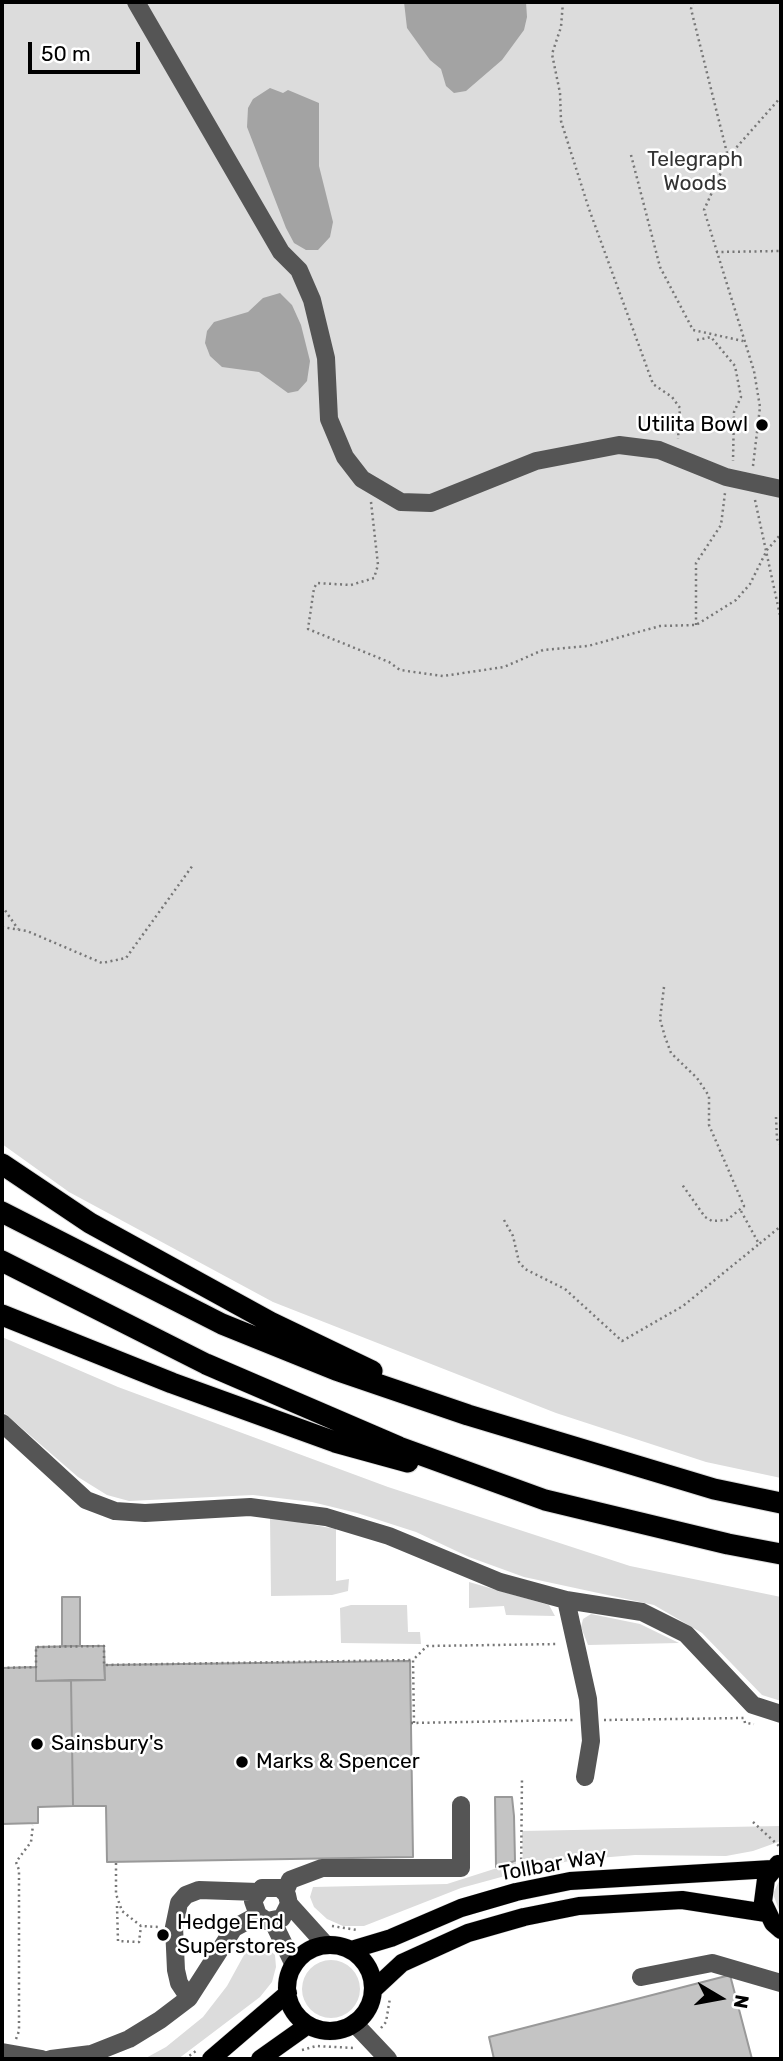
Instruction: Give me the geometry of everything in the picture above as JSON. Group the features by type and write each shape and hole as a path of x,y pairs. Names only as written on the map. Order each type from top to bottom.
{"highway":[{"path":"2,1164 90,1223 270,1322 468,1415"},
{"path":"2,1212 222,1324 336,1370 468,1415 714,1489 781,1503"},
{"path":"2,1261 206,1364 399,1447 545,1500"},
{"path":"2,1314 172,1382 335,1442 545,1500 781,1554"}],"main road":[{"path":"773,1922 763,1890 778,1859"},
{"name":"Tollbar Way","path":"326,1945 351,1950 391,1938 461,1908 516,1892 570,1881 778,1859"},
{"path":"326,1945 313,1948 294,1965 288,1993 299,2016 309,2025 332,2031 354,2023 364,2014 373,1990 401,1963 468,1933 524,1917 579,1906 682,1900 773,1922"},
{"path":"351,1950 367,1966 373,1990"},
{"path":"211,2059 288,1993"},
{"path":"260,2059 309,2025"}],"lane":[{"path":"136,2 281,251 299,270 312,300 326,358 329,419 345,457 369,484 401,502 431,503 511,470 562,454 619,445 641,446 728,477 781,489"},
{"path":"2,1423 86,1500 115,1511 145,1513 250,1507 326,1517 389,1535 500,1582 566,1600 642,1612 686,1634 753,1705 781,1714"},
{"path":"2,1439 37,1456"},
{"path":"566,1600 577,1643 590,1720 591,1741 586,1777"},
{"path":"51,2059 91,2054 128,2039 189,1998 234,1928 286,1914 290,1880 322,1868 461,1868 461,1805"},
{"path":"294,1965 253,1901 258,1892 268,1886 287,1898 326,1945"},
{"path":"189,1998 179,1983 176,1969 174,1927 179,1903 186,1895 210,1890 258,1892"},
{"path":"773,1922 781,1944"},
{"path":"641,1977 712,1963 781,1983"},
{"path":"354,2023 370,2037 387,2059"},
{"path":"7,2053 42,2059"}],"path":[{"path":"563,2 561,27 552,54 560,93 561,121 589,209 653,384 671,397 680,408 675,456"},
{"path":"694,2 691,9 728,157"},
{"path":"781,97 728,157 704,210 754,371 760,407 751,483 781,620"},
{"path":"631,155 660,267 693,330 743,341"},
{"path":"716,252 781,251"},
{"path":"696,625 696,564 724,516 728,477 733,460 734,412 741,397 735,366 711,337 697,340"},
{"path":"369,484 376,573 374,579 351,585 317,583 308,624 311,632 389,662 400,670 443,676 504,667 543,650 588,646 660,626 696,625 736,600 750,584 767,550 781,534"},
{"path":"2,927 18,929 102,962 126,958 192,865"},
{"path":"2,905 18,929"},
{"path":"664,988 660,1019 665,1037 671,1053 709,1096 709,1125 744,1200 741,1212 759,1244"},
{"path":"776,1117 777,1139 781,1146"},
{"path":"681,1183 705,1217 712,1221 727,1220 741,1212"},
{"path":"504,1220 513,1236 519,1262 525,1269 565,1289 622,1341 683,1306 781,1226"},
{"path":"2,1668 36,1667 36,1647 104,1646 104,1665 413,1660 427,1646 577,1643"},
{"path":"413,1660 414,1723"},
{"path":"521,1876 522,1777"},
{"path":"753,1822 778,1859"},
{"path":"7,2053 19,2031 19,1870 16,1862 31,1842 33,1825"},
{"path":"116,1863 118,1941 139,1942 141,1926"},
{"path":"117,1903 130,1919 141,1926 174,1927"},
{"path":"292,2054 316,2046 351,2049 370,2037 386,2022 392,1993"}],"green space":[{"name":"Telegraph Woods","path":"2,2 781,2 781,1478 706,1462 556,1413 273,1302 69,1192 2,1144"},
{"path":"2,1337 118,1387 388,1487 630,1566 781,1597 781,1701 762,1695 702,1633 654,1605 524,1577 469,1557 416,1532 357,1513 312,1502 253,1495 129,1501 107,1495 78,1477 2,1411"},
{"path":"270,1517 336,1529 336,1581 349,1579 348,1591 332,1595 271,1596"},
{"path":"469,1582 549,1605 555,1616 506,1615 504,1606 469,1608"},
{"path":"351,1605 407,1605 408,1632 420,1632 421,1644 341,1643 340,1608"},
{"path":"591,1614 640,1624 679,1643 588,1645 581,1627 583,1619"},
{"path":"781,1806 781,1841 753,1851 726,1856 635,1855 574,1860 523,1871 522,1831 779,1826"},
{"path":"516,1862 516,1873 461,1888 364,1926 343,1926 327,1919 314,1907 310,1897 313,1887 447,1884"},
{"path":"781,1877 781,1915 773,1894"},
{"path":"259,1941 275,1955 276,1967 272,1982 260,1997 178,2059 144,2059 166,2047 203,2017 227,1986 250,1944"},
{"path":"325,1960 337,1960 352,1968 360,1983 360,1995 352,2010 337,2018 325,2018 310,2010 302,1995 302,1983 310,1968"}],"shaded area":[{"path":"404,2 526,2 527,17 524,30 502,60 466,91 454,93 446,86 441,69 430,60 407,28"},
{"path":"270,88 283,93 288,90 319,103 319,166 333,222 330,237 318,250 306,250 294,243 247,127 248,108 253,99"},
{"path":"280,293 292,305 301,325 310,361 307,381 298,391 288,393 259,372 222,367 210,356 205,343 207,331 214,322 248,312 263,298"}],"building":[{"path":"62,1597 80,1597 80,1646 62,1646"},
{"path":"104,1646 105,1680 36,1681 36,1647"},
{"name":"Marks & Spencer","path":"410,1661 413,1857 107,1862 106,1806 73,1806 71,1680 105,1680 104,1665"},
{"name":"Sainsbury's","path":"36,1667 36,1681 71,1680 73,1806 38,1807 38,1823 2,1824 2,1668"},
{"path":"495,1797 512,1797 515,1861 496,1867"},
{"path":"730,1975 752,2059 494,2059 489,2037"}],"place":[{"name":"Utilita Bowl","path":"762,425"},
{"name":"Sainsbury's","path":"37,1744"},
{"name":"Marks & Spencer","path":"242,1762"},
{"name":"Hedge End Superstores","path":"163,1935"}]}
